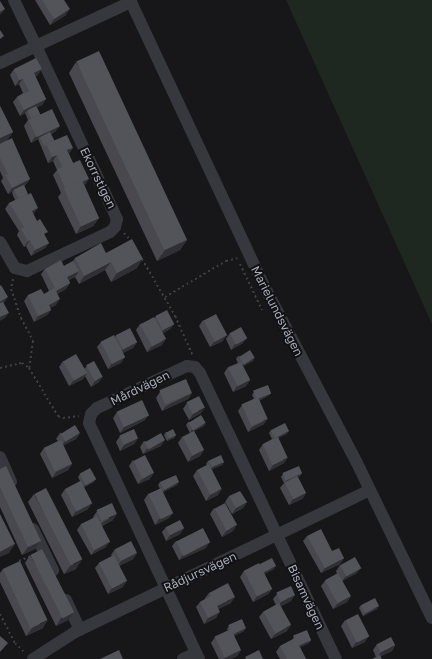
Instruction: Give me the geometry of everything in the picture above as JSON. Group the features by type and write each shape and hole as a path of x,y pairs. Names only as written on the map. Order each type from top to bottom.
{"street":[{"name":"Ekorrstigen","path":"14,0 114,208 117,219 115,227"},
{"path":"0,63 131,1"},
{"name":"Marielundsvägen","path":"131,1 262,282 370,490 432,618"},
{"path":"0,242 15,268 26,271 115,227"},
{"name":"Mårdvägen","path":"90,414 97,408 163,376 187,366 194,367"},
{"path":"194,367 200,373 277,535"},
{"path":"90,414 89,423 93,435 197,656 183,659"},
{"path":"0,457 17,494"},
{"name":"Rådjursvägen","path":"29,656 165,588 370,490"},
{"path":"27,515 80,630"},
{"name":"Bisamvägen","path":"277,535 336,659"}],"path":[{"path":"115,227 130,238 134,244"},
{"path":"165,297 226,261 239,257"},
{"path":"141,258 165,297 192,353 194,367"},
{"path":"15,268 11,289 21,318 33,341 29,368"},
{"path":"0,368 16,363 22,363 29,368 58,416 63,418 90,414"},
{"path":"14,564 43,550"},
{"path":"0,614 15,643 29,656"},
{"path":"0,620 4,621"}],"shaded area":[{"path":"286,0 432,0 432,324"}],"building":[{"path":"42,0 64,0 70,9 54,19"},
{"path":"0,1 5,9 0,12"},
{"path":"0,30 4,36 0,39"},
{"path":"99,51 187,240 164,250 76,62"},
{"path":"36,58 42,69 34,73 46,99 24,110 17,97 29,91 23,79 19,80 14,69"},
{"path":"0,106 13,132 0,138"},
{"path":"36,106 40,114 31,119 27,111"},
{"path":"52,109 60,126 36,137 28,120"},
{"path":"50,132 54,140 44,146 40,137"},
{"path":"67,135 73,148 67,150 73,163 80,160 89,179 82,182 82,180 65,188 57,169 62,167 57,155 52,157 46,144"},
{"path":"12,138 30,179 12,188 5,175 8,174 0,158 0,144"},
{"path":"82,180 99,218 81,227 64,188"},
{"path":"24,185 28,194 18,199 14,189"},
{"path":"31,193 38,208 32,211 37,221 40,219 48,232 44,234 49,243 35,250 30,240 28,241 21,229 24,227 9,203"},
{"path":"132,239 143,259 117,273 111,262 84,276 75,258 101,243 106,253"},
{"path":"61,260 64,266 73,261 79,271 67,277 70,283 56,291 60,299 49,305 51,310 38,316 28,295 41,289 44,294 55,288 45,269"},
{"path":"1,285 8,297 0,302 0,286"},
{"path":"3,302 9,313 0,317 0,303"},
{"path":"167,310 174,324 163,330 155,316"},
{"path":"216,314 227,335 215,342 204,321"},
{"path":"154,317 166,339 152,347 140,325"},
{"path":"241,327 247,338 236,345 230,333"},
{"path":"130,328 137,342 123,350 116,335"},
{"path":"114,335 125,357 112,364 101,342"},
{"path":"250,350 255,358 244,365 239,357"},
{"path":"76,354 87,373 74,381 63,362"},
{"path":"94,361 103,377 95,381 86,365"},
{"path":"241,362 250,380 238,386 229,368"},
{"path":"186,379 192,393 165,404 159,390"},
{"path":"268,385 271,393 256,399 253,391"},
{"path":"199,396 205,408 192,414 187,402"},
{"path":"258,397 268,419 251,426 242,404"},
{"path":"142,400 149,415 124,427 117,412"},
{"path":"201,415 206,423 193,431 188,423"},
{"path":"285,423 289,431 275,438 271,430"},
{"path":"75,425 80,433 65,442 61,434"},
{"path":"134,429 138,438 123,445 119,436"},
{"path":"173,429 176,435 169,439 166,433"},
{"path":"194,431 204,450 192,456 183,437"},
{"path":"161,433 165,440 149,449 145,442"},
{"path":"278,437 288,458 272,465 263,444"},
{"path":"61,440 72,464 55,472 44,448"},
{"path":"145,455 154,473 142,479 133,461"},
{"path":"221,455 224,462 212,467 208,461"},
{"path":"209,464 222,489 210,495 197,470"},
{"path":"6,466 41,541 28,547 0,487 0,469"},
{"path":"299,466 302,473 286,480 282,473"},
{"path":"90,468 96,479 86,485 80,474"},
{"path":"176,475 179,482 164,490 160,482"},
{"path":"297,476 306,493 294,499 285,483"},
{"path":"81,481 92,503 76,511 65,489"},
{"path":"46,488 82,559 71,565 34,494"},
{"path":"161,488 173,513 161,519 148,494"},
{"path":"240,491 247,502 236,508 229,496"},
{"path":"112,503 117,514 101,521 96,510"},
{"path":"225,503 237,525 227,531 215,509"},
{"path":"0,514 15,544 0,552"},
{"path":"97,516 110,542 94,550 81,524"},
{"path":"180,520 184,528 170,535 166,527"},
{"path":"203,528 210,542 184,556 176,542"},
{"path":"321,529 332,551 339,548 344,558 325,568 307,536"},
{"path":"131,541 137,553 121,561 115,549"},
{"path":"42,549 74,612 63,618 30,555"},
{"path":"114,555 127,581 112,589 99,563"},
{"path":"355,557 361,568 346,577 340,565"},
{"path":"272,558 276,566 264,572 260,564"},
{"path":"20,561 47,620 30,628 3,569"},
{"path":"259,563 272,589 257,597 244,571"},
{"path":"338,573 351,596 337,603 325,580"},
{"path":"228,583 235,597 217,606 220,612 208,618 200,602 211,596 209,593"},
{"path":"291,586 295,595 280,602 276,593"},
{"path":"375,598 379,606 365,613 361,605"},
{"path":"279,603 291,625 275,634 263,612"},
{"path":"358,614 369,636 357,643 346,620"},
{"path":"242,619 246,628 232,634 228,625"},
{"path":"231,629 241,650 224,657 215,637"},
{"path":"307,630 311,640 297,646 293,636"},
{"path":"0,636 8,643 0,652"},
{"path":"391,637 395,645 381,652 377,644"},
{"path":"295,638 306,659 287,659 280,646"},
{"path":"119,650 123,659 100,659"},
{"path":"259,650 263,659 246,659 245,657"},
{"path":"380,655 382,659 372,659"}]}
